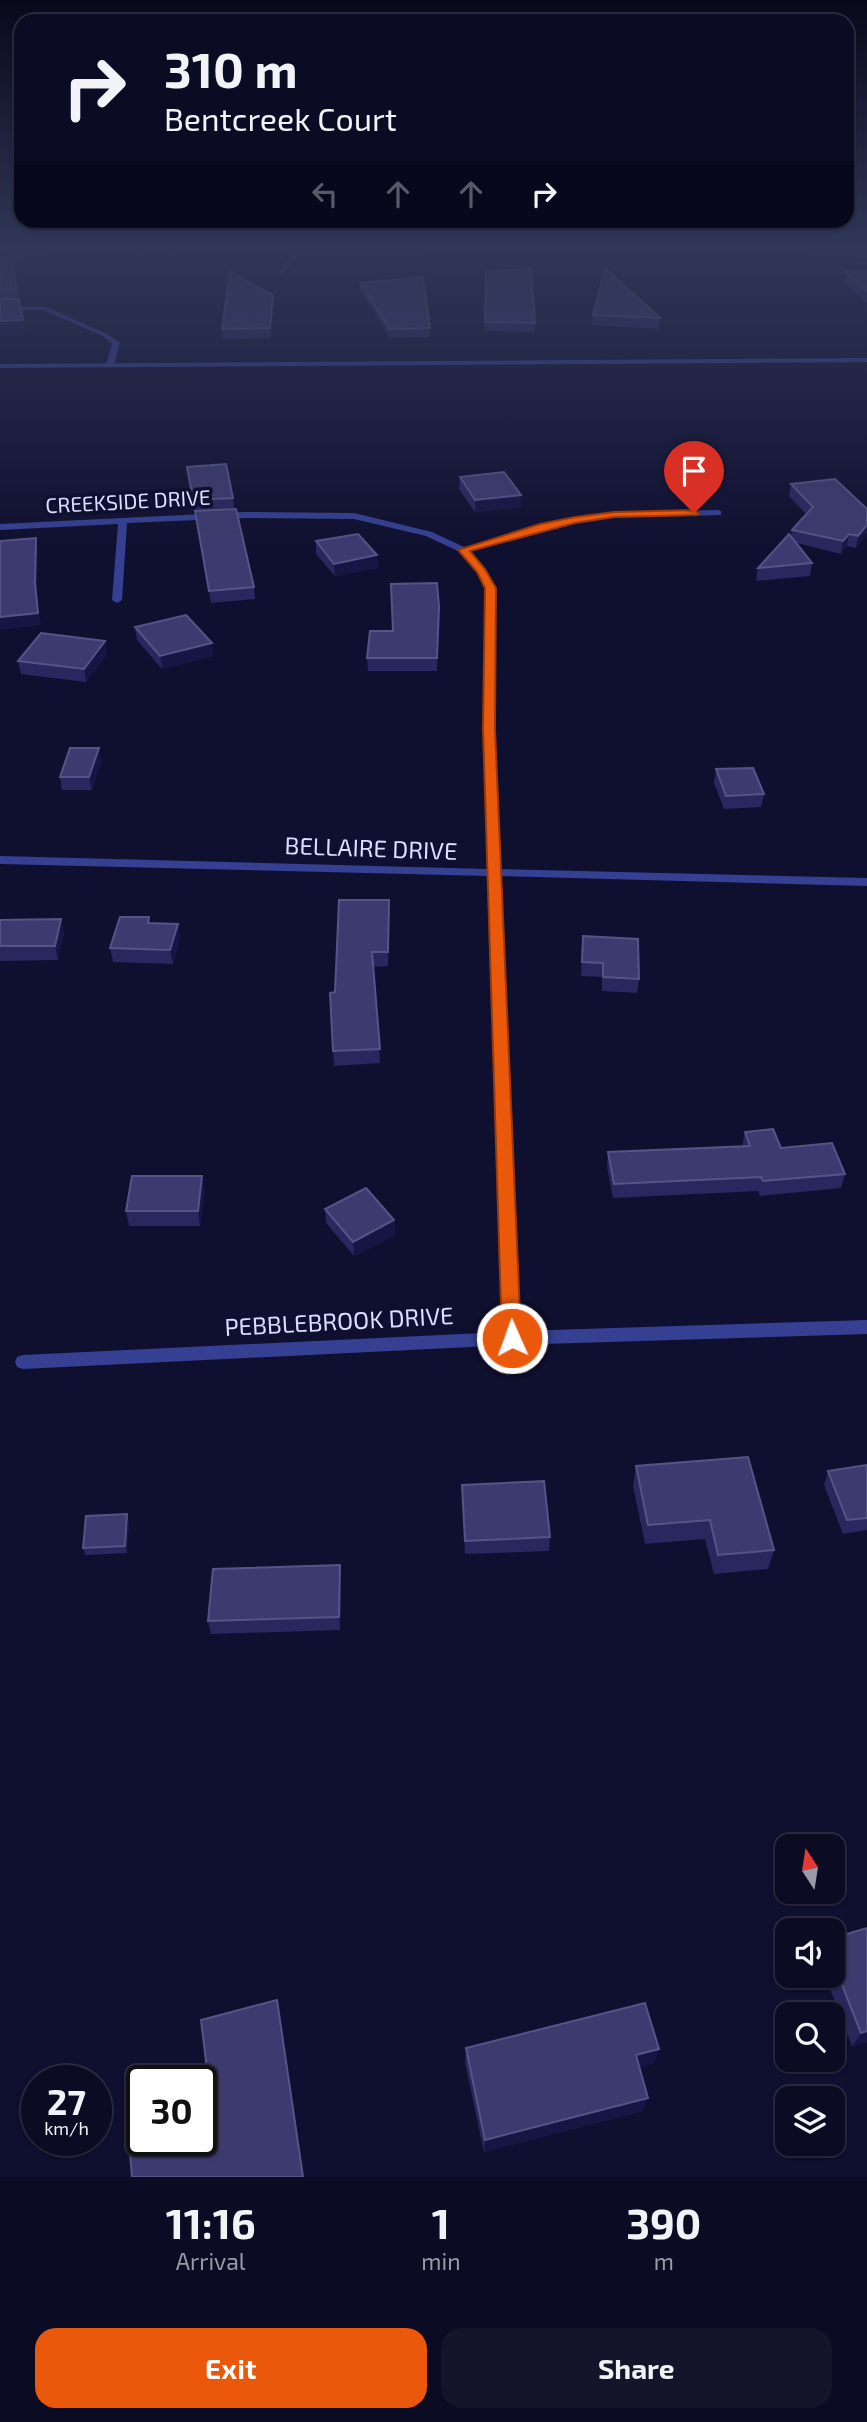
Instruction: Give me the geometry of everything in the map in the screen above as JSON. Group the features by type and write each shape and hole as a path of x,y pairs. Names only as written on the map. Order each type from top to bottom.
{"street":[{"path":"110,365 115,348"},
{"path":"0,366 867,360"},
{"path":"463,550 543,526 614,514 718,513"},
{"name":"CREEKSIDE DRIVE","path":"0,527 312,514 354,516 429,534 463,550 481,571 490,588 489,729 512,1338"},
{"path":"117,600 123,521"},
{"name":"BELLAIRE DRIVE","path":"0,860 867,882"},
{"name":"PEBBLEBROOK DRIVE","path":"23,1362 512,1338 867,1327"}],"building":[{"path":"226,464 233,498 193,500 187,467"},
{"path":"504,472 521,495 475,500 460,477"},
{"path":"835,479 867,509 867,525 858,536 849,534 843,541 792,530 813,507 791,484"},
{"path":"236,509 254,587 209,591 195,511"},
{"path":"358,534 377,555 334,564 316,541"},
{"path":"789,534 812,563 758,568"},
{"path":"36,538 35,583 38,613 0,617 0,541"},
{"path":"437,583 437,658 367,658 370,631 393,631 391,584"},
{"path":"186,615 212,643 160,656 135,627"},
{"path":"41,633 105,641 84,669 18,661"},
{"path":"70,748 99,748 89,777 60,777"},
{"path":"753,768 764,794 726,796 716,769"},
{"path":"339,900 389,900 388,952 372,952 380,1049 333,1051 330,993 335,992"},
{"path":"120,917 149,917 148,923 178,924 170,950 110,948"},
{"path":"61,919 55,946 0,946 0,920"},
{"path":"583,936 638,939 639,979 603,977 603,963 582,962"},
{"path":"773,1129 781,1148 832,1143 845,1174 763,1181 761,1177 614,1184 608,1152 750,1146 745,1132"},
{"path":"132,1176 202,1176 198,1211 126,1211"},
{"path":"366,1188 394,1220 353,1242 325,1209"},
{"path":"748,1457 774,1550 718,1555 710,1520 648,1525 636,1466"},
{"path":"867,1465 867,1518 847,1520 828,1471"},
{"path":"544,1481 550,1537 465,1541 462,1485"},
{"path":"127,1514 125,1546 83,1548 86,1516"},
{"path":"340,1565 339,1617 208,1621 213,1569"},
{"path":"867,1928 867,2031 861,2033 843,1988 845,1934"},
{"path":"277,2000 303,2177 132,2177 130,2156 217,2156 217,2065 206,2065 201,2020"},
{"path":"645,2003 659,2049 636,2055 648,2098 485,2140 466,2048"}],"route":[{"path":"512,1338 489,729 490,588 481,571 463,550 543,526 575,520 614,514 694,513"}]}
